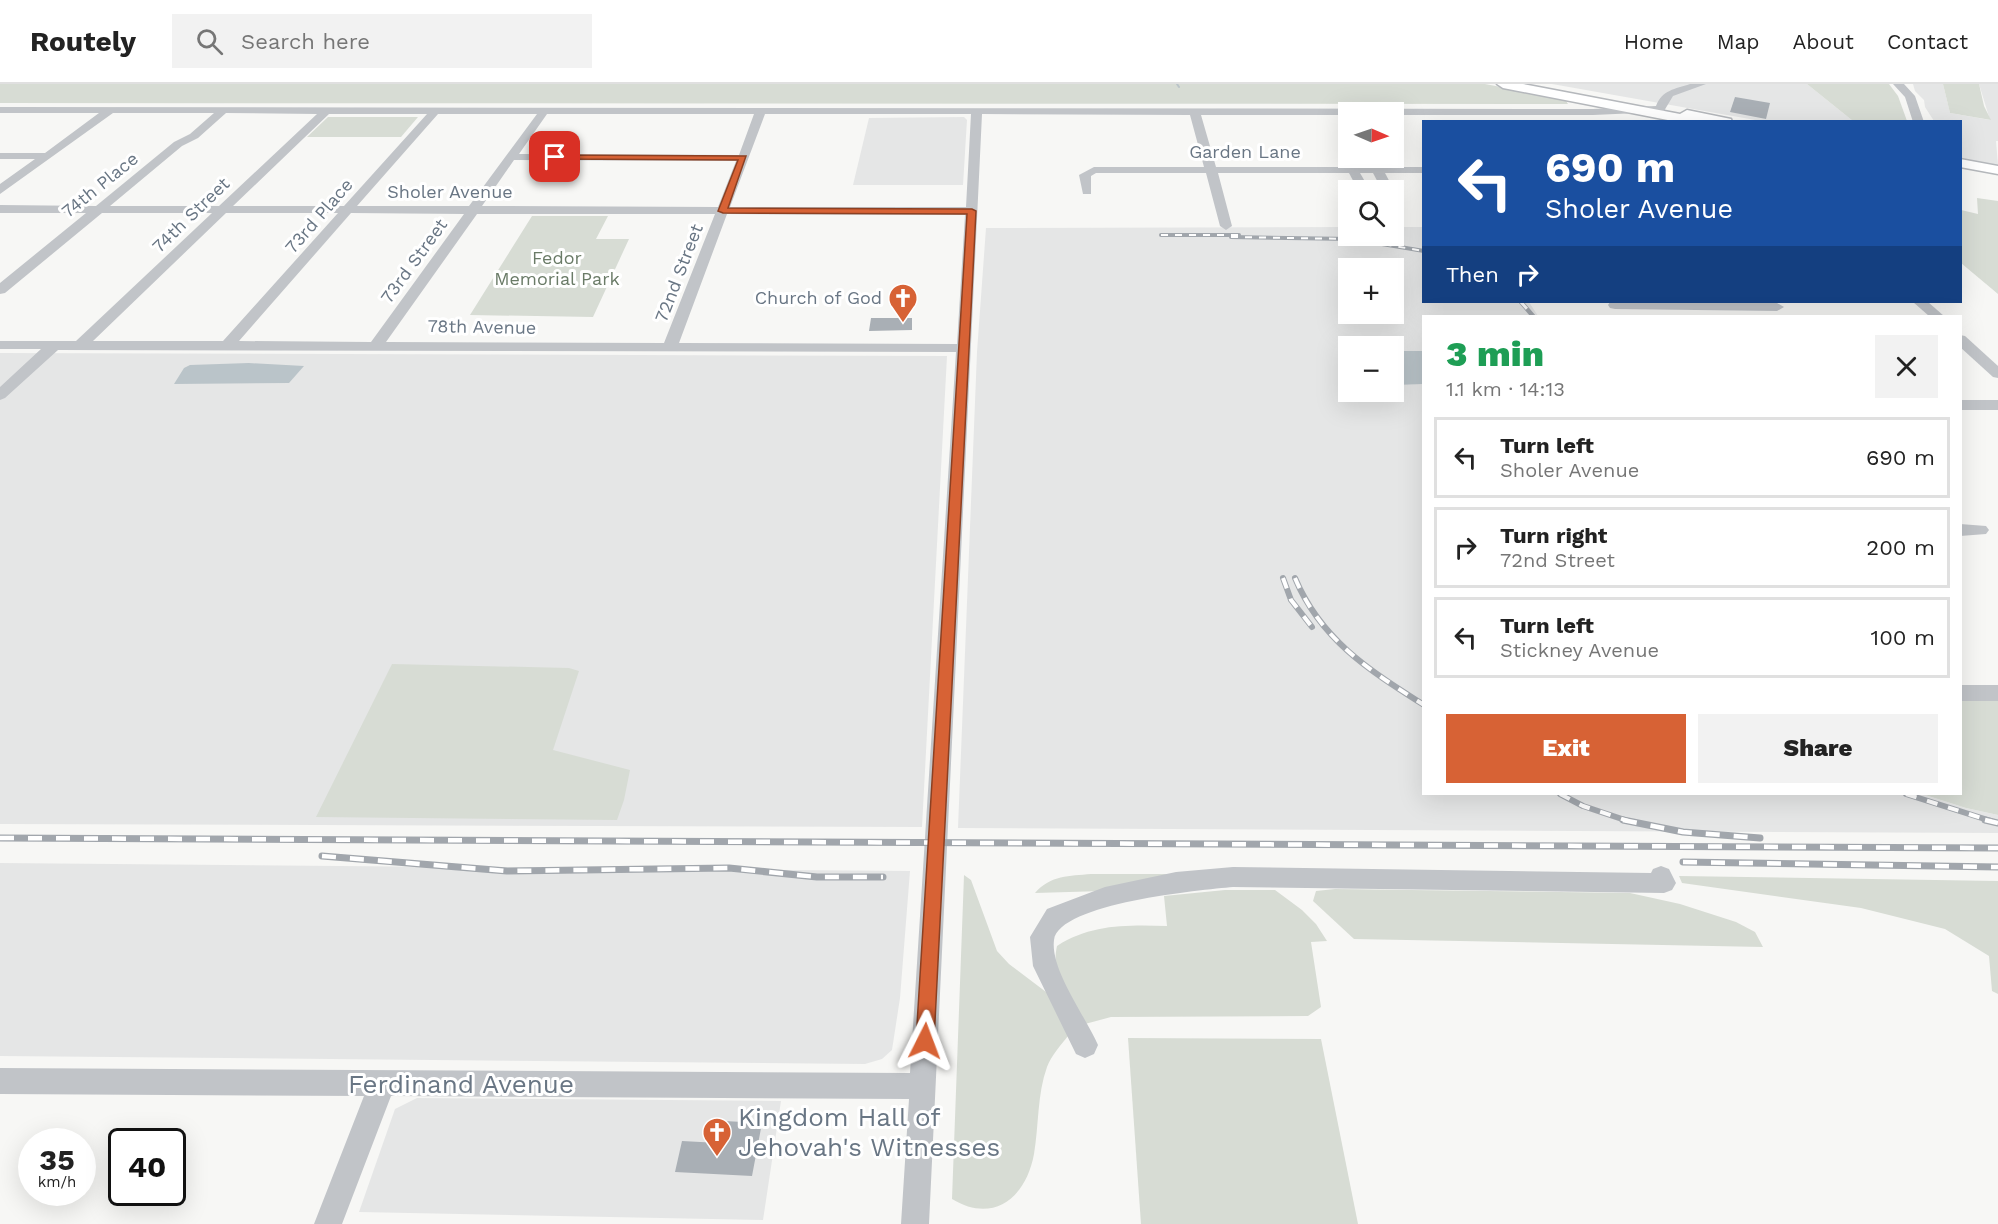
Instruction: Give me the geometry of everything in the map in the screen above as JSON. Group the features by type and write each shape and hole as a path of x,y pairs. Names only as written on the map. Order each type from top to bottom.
{"main road":[{"path":"1503,84 1642,110 1677,119"},
{"path":"1529,84 1716,120"},
{"path":"1575,97 1588,106 1589,112"},
{"path":"1962,164 1998,170"}],"street":[{"path":"0,110 977,111 1539,117 1660,109 1668,94 1701,84"},
{"path":"1898,84 1910,96 1918,120"},
{"path":"0,190 111,110"},
{"name":"74th Place","path":"0,290 178,144 194,136 224,110"},
{"name":"74th Street","path":"80,345 327,110"},
{"name":"73rd Place","path":"228,345 435,111"},
{"name":"73rd Street","path":"376,345 544,111"},
{"name":"72nd Street","path":"670,347 761,111"},
{"path":"915,1224 977,111"},
{"path":"1195,112 1226,226"},
{"path":"0,156 47,156"},
{"path":"511,157 743,158"},
{"name":"Garden Lane","path":"1087,191 1085,175 1094,170 1422,170"},
{"path":"1353,171 1358,180"},
{"path":"1377,171 1382,180"},
{"name":"Sholer Avenue","path":"0,209 972,211"},
{"path":"1921,303 1935,315"},
{"path":"1616,308 1777,307"},
{"path":"1962,341 1998,374"},
{"name":"78th Avenue","path":"0,345 964,348"},
{"path":"0,395 54,345"},
{"path":"1962,405 1998,405"},
{"path":"1962,530 1980,530"},
{"path":"1962,693 1998,693"},
{"path":"1085,1045 1045,966 1042,937 1055,917 1105,897 1176,882 1233,877 1664,883 1661,876"},
{"name":"Ferdinand Avenue","path":"0,1081 922,1086"},
{"path":"328,1224 382,1084"}],"shaded area":[{"path":"1552,84 1807,84 1852,120 1755,120"},
{"path":"1913,84 1943,84 1950,113 1990,120 1979,84 1998,84 1998,141 1996,141 1998,165 1962,159 1962,120 1933,120 1925,107 1924,100 1915,91"},
{"path":"964,117 967,120 963,185 853,185 869,118"},
{"path":"1338,227 1338,246 1404,246 1404,227 1422,227 1422,303 1530,303 1537,315 1422,315 1422,795 1925,795 1998,815 1998,833 958,828 977,352 986,228"},
{"path":"1404,351 1422,351 1422,384 1404,385"},
{"path":"0,353 947,356 922,827 0,824"},
{"path":"249,363 304,366 289,383 174,384 184,368 190,365"},
{"path":"0,863 910,871 900,998 892,1050 882,1059 865,1064 0,1056"},
{"path":"417,1098 781,1101 763,1220 359,1212 395,1109"}],"green space":[{"path":"0,84 1485,84 1565,99 1568,104 1404,104 1404,102 1338,102 1338,104 0,103"},
{"path":"1807,84 1889,84 1898,96 1907,120 1852,120"},
{"path":"1943,84 1979,84 1984,106 1991,120 1950,113"},
{"path":"328,117 418,117 401,137 307,137"},
{"path":"1977,198 1998,201 1998,294 1962,264 1962,210 1978,214"},
{"name":"Fedor Memorial Park","path":"532,216 608,216 596,239 629,239 593,317 470,315"},
{"path":"392,664 569,668 579,671 553,750 630,770 617,820 316,817"},
{"path":"1962,699 1998,699 1998,815 1925,795 1962,795"},
{"path":"1091,874 1194,874 1103,891 1035,893 1054,880"},
{"path":"964,875 971,880 997,951 1009,964 1050,995 1068,1036 1047,1067 1040,1099 1034,1154 1024,1183 1005,1202 981,1209 952,1199"},
{"path":"1679,876 1998,881 1998,994 1992,991 1989,956 1945,929 1861,908 1682,883"},
{"path":"1335,889 1630,893 1680,904 1736,922 1755,932 1763,947 1354,939 1313,901 1316,891"},
{"path":"1225,890 1275,890 1302,910 1316,924 1327,941 1311,942 1321,1007 1308,1016 1111,1017 1085,1024 1059,978 1056,968 1057,946 1083,933 1110,927 1167,926 1164,896"},
{"path":"1128,1038 1321,1039 1358,1224 1141,1224"}],"building":[{"path":"1735,97 1770,103 1766,119 1730,112"},
{"name":"Church of God","path":"871,318 912,318 912,330 869,331"},
{"name":"Kingdom Hall of Jehovah's Witnesses","path":"724,1121 762,1123 752,1176 675,1172 682,1141 719,1143"}],"railway":[{"path":"1161,235 1239,235"},
{"path":"1231,237 1352,239 1422,251"},
{"path":"1522,303 1532,315"},
{"path":"1283,578 1291,600 1312,627"},
{"path":"1295,578 1318,619 1349,652 1384,679 1422,704"},
{"path":"1562,795 1583,806 1628,821"},
{"path":"1909,795 1991,821"},
{"path":"1623,820 1628,821"},
{"path":"1985,820 1998,823"},
{"path":"1628,821 1683,832 1760,838"},
{"path":"0,838 1998,848"},
{"path":"322,856 507,871 729,868 817,877 883,877"},
{"path":"1683,862 1998,867"}],"place":[{"name":"Church of God","path":"903,324"},
{"name":"Kingdom Hall of Jehovah's Witnesses","path":"717,1158"}],"route":[{"path":"555,157 743,158 723,211 972,211 925,1041"}]}
